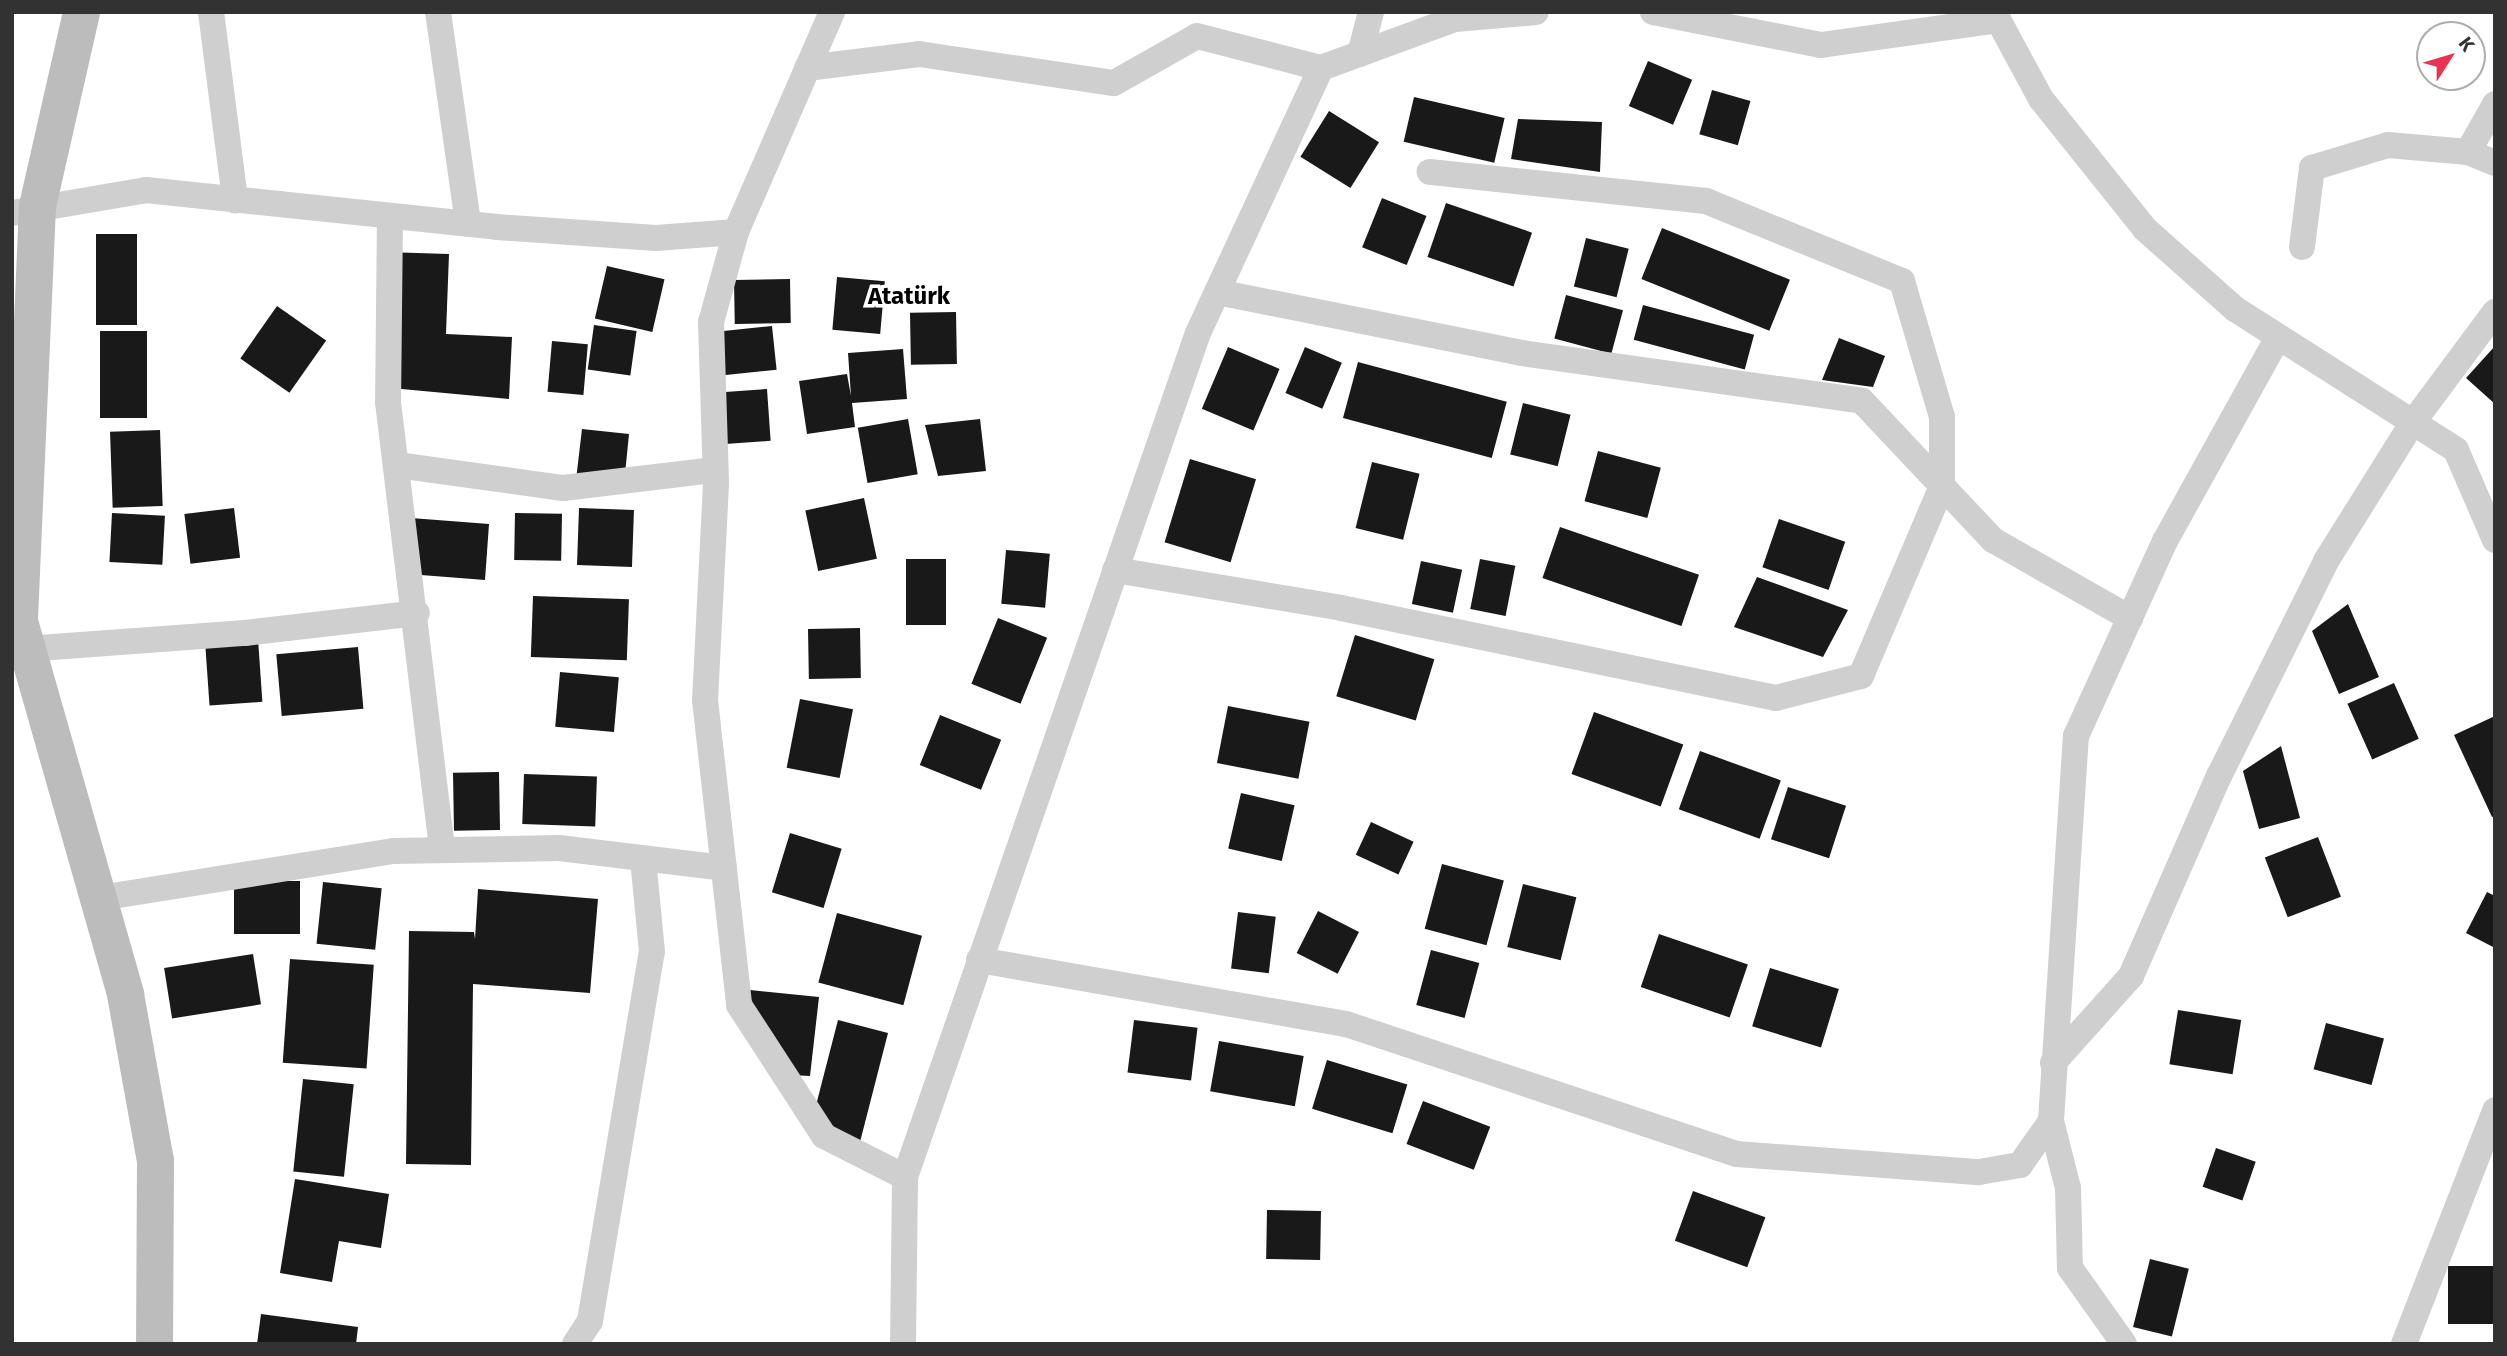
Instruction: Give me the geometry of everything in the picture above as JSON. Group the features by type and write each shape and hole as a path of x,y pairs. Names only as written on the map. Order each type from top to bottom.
{"main road":[{"path":"81,12 25,210 20,650 100,898 155,1160 154,1344"}],"street":[{"path":"211,12 236,200"},
{"path":"438,12 468,224"},
{"path":"832,12 736,232 710,322 715,470 705,700 739,1005 824,1136 905,1177"},
{"path":"1360,54 1371,12"},
{"path":"807,68 919,54 1114,83 1197,36 1321,68 1455,19 1536,12"},
{"path":"1653,12 1821,45 1996,16 2040,99 2145,229 2235,309 2411,425 2456,450 2495,540"},
{"path":"903,1344 905,1177 1115,570 1217,292 1321,68"},
{"path":"2468,152 2495,104"},
{"path":"2302,247 2312,168 2388,145 2468,152 2495,163"},
{"path":"1115,570 1341,608 1776,698 1861,676 1942,486 1942,416 1902,282 1706,201 1430,172"},
{"path":"25,210 146,190 468,224 656,238 736,232"},
{"path":"390,216 388,402 417,613 442,850"},
{"path":"1217,292 1522,353 1862,401 1993,540 2130,618"},
{"path":"2053,1063 2131,976 2219,776 2326,561 2411,425 2495,312"},
{"path":"2124,1344 2070,1269 2068,1188 2051,1121 2076,736 2165,541 2278,337"},
{"path":"397,465 564,488 715,470"},
{"path":"20,650 417,613"},
{"path":"100,898 393,851 559,848 724,868"},
{"path":"575,1344 590,1321 652,952 643,858"},
{"path":"979,960 1346,1024 1737,1154 1979,1172 2020,1165 2051,1121"},
{"path":"2404,1344 2495,1110"}],"building":[{"path":"1648,61 1692,80 1673,125 1629,106"},
{"path":"1712,90 1750,101 1738,145 1699,134"},
{"path":"1414,97 1505,118 1494,163 1404,142"},
{"path":"1329,111 1379,142 1350,188 1300,157"},
{"path":"1518,119 1602,122 1600,172 1511,159"},
{"path":"1382,198 1427,216 1407,265 1362,247"},
{"path":"1446,203 1532,233 1513,287 1427,257"},
{"path":"1662,228 1790,280 1769,331 1641,279"},
{"path":"96,234 137,234 137,325 96,325"},
{"path":"1586,238 1629,249 1617,297 1574,287"},
{"path":"385,252 449,254 446,334 512,337 509,399 380,387"},
{"path":"607,266 664,279 652,332 595,319"},
{"path":"837,277 885,281 880,334 832,330"},
{"path":"790,279 791,323 735,324 734,280"},
{"path":"1566,295 1623,310 1611,354 1554,338"},
{"path":"1643,305 1754,335 1745,370 1634,340"},
{"path":"277,306 326,340 289,393 240,358"},
{"path":"956,312 957,364 911,365 910,313"},
{"path":"594,325 637,331 630,376 588,370"},
{"path":"772,326 777,370 721,376 716,332"},
{"path":"100,331 147,331 147,418 100,418"},
{"path":"1839,338 1885,356 1873,387 1822,380"},
{"path":"552,341 588,344 583,395 548,392"},
{"path":"2495,346 2495,404 2466,378"},
{"path":"1228,347 1280,369 1253,431 1202,409"},
{"path":"1305,347 1342,363 1322,409 1285,393"},
{"path":"903,349 907,399 852,403 855,427 807,434 799,381 847,374 851,396 848,353"},
{"path":"1358,362 1507,402 1492,458 1343,418"},
{"path":"767,389 771,441 722,444 718,392"},
{"path":"1523,403 1571,415 1558,466 1510,454"},
{"path":"908,419 918,474 867,483 858,428"},
{"path":"980,419 986,471 938,476 925,425"},
{"path":"582,429 629,434 625,474 576,480"},
{"path":"160,430 163,506 113,508 110,432"},
{"path":"1598,451 1661,468 1647,518 1585,501"},
{"path":"1190,459 1256,479 1231,562 1165,542"},
{"path":"1372,462 1420,474 1403,540 1356,528"},
{"path":"864,498 877,559 818,571 805,510"},
{"path":"234,508 240,558 190,564 184,514"},
{"path":"579,508 634,510 632,567 577,565"},
{"path":"112,513 165,516 162,565 109,562"},
{"path":"515,513 562,514 561,561 514,560"},
{"path":"411,518 489,524 485,580 421,575"},
{"path":"1779,519 1845,542 1829,590 1762,567"},
{"path":"1560,527 1699,575 1681,626 1542,578"},
{"path":"1006,550 1050,554 1045,608 1001,604"},
{"path":"906,559 946,559 946,625 906,625"},
{"path":"1480,559 1515,566 1506,616 1470,609"},
{"path":"1421,561 1462,570 1453,613 1412,604"},
{"path":"1757,577 1848,610 1823,657 1734,627"},
{"path":"533,596 629,599 627,660 531,657"},
{"path":"2348,604 2379,677 2339,694 2312,631"},
{"path":"998,618 1047,638 1021,704 971,684"},
{"path":"860,628 861,678 809,679 808,629"},
{"path":"1355,635 1434,659 1416,720 1336,696"},
{"path":"258,639 262,702 210,706 205,643"},
{"path":"358,647 363,709 282,716 276,654"},
{"path":"560,672 619,677 614,732 555,727"},
{"path":"2394,683 2419,739 2372,759 2347,704"},
{"path":"800,699 853,709 840,778 787,768"},
{"path":"1228,706 1309,722 1298,779 1217,763"},
{"path":"1594,712 1683,744 1661,807 1571,774"},
{"path":"940,715 1001,740 981,790 920,765"},
{"path":"2495,716 2495,816 2492,817 2454,735"},
{"path":"2281,746 2300,818 2259,829 2243,771"},
{"path":"1700,751 1781,780 1760,839 1679,809"},
{"path":"499,772 500,830 454,831 453,773"},
{"path":"524,774 597,777 595,827 522,824"},
{"path":"1788,787 1846,806 1829,858 1771,839"},
{"path":"1241,793 1295,805 1282,861 1228,849"},
{"path":"1371,822 1414,842 1398,874 1356,855"},
{"path":"790,833 842,849 824,908 772,892"},
{"path":"2318,837 2341,897 2288,917 2265,857"},
{"path":"1442,864 1504,881 1486,945 1425,929"},
{"path":"234,881 300,881 300,934 234,934"},
{"path":"323,882 382,888 375,950 317,944"},
{"path":"1523,884 1576,897 1561,960 1507,947"},
{"path":"478,889 598,899 590,993 473,984 471,1165 406,1164 409,931 474,932 475,939"},
{"path":"2487,892 2495,896 2495,948 2466,933"},
{"path":"1318,911 1359,932 1338,974 1297,953"},
{"path":"1238,912 1276,917 1269,973 1231,969"},
{"path":"837,913 922,936 903,1005 818,983"},
{"path":"1659,934 1748,965 1730,1018 1641,987"},
{"path":"1431,950 1479,963 1465,1018 1416,1005"},
{"path":"253,954 261,1004 172,1018 164,968"},
{"path":"290,959 374,965 367,1069 283,1063"},
{"path":"1770,968 1839,989 1821,1047 1752,1026"},
{"path":"750,990 819,997 810,1076 791,1075 747,1008"},
{"path":"2178,1010 2241,1020 2233,1074 2169,1064"},
{"path":"838,1020 888,1033 860,1142 827,1133 814,1113"},
{"path":"1134,1020 1198,1028 1191,1080 1128,1073"},
{"path":"2326,1023 2384,1039 2372,1085 2314,1069"},
{"path":"1219,1041 1304,1056 1295,1106 1210,1091"},
{"path":"1327,1060 1407,1085 1392,1133 1312,1109"},
{"path":"303,1079 354,1084 344,1177 293,1171"},
{"path":"1423,1101 1490,1127 1474,1170 1407,1144"},
{"path":"2216,1148 2256,1162 2242,1200 2203,1187"},
{"path":"295,1179 389,1194 381,1248 339,1241 332,1282 280,1273"},
{"path":"1693,1191 1765,1217 1747,1267 1675,1241"},
{"path":"1267,1210 1321,1211 1320,1260 1266,1259"},
{"path":"2150,1259 2189,1269 2172,1337 2133,1327"},
{"path":"2448,1266 2495,1266 2495,1324 2448,1324"},
{"path":"261,1314 358,1327 356,1344 257,1344"}],"district":[{"name":"Atatürk","path":"909,297"}]}
